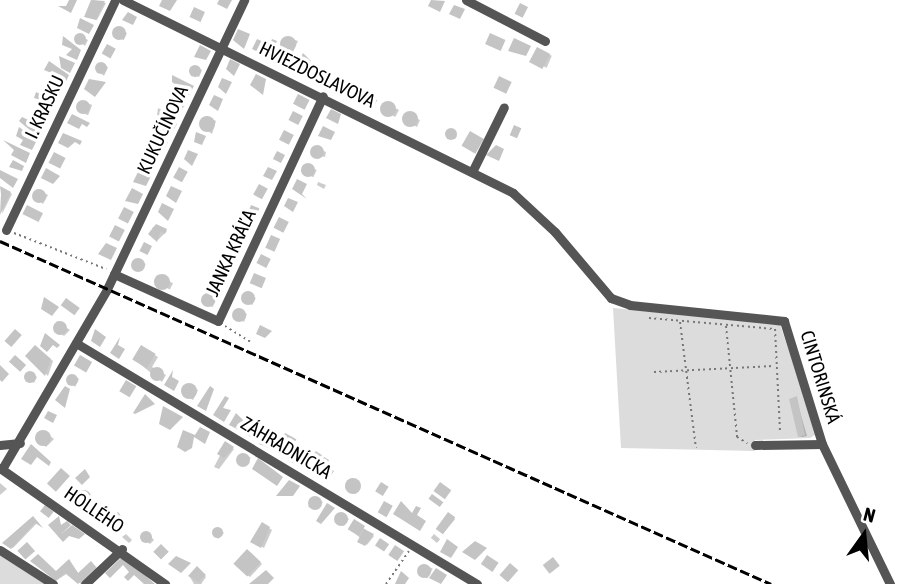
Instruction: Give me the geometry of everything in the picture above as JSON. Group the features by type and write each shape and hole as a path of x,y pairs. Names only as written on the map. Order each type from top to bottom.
{"street":[{"name":"I. KRASKU","path":"6,230 115,0"},
{"name":"HVIEZDOSLAVOVA","path":"123,0 323,96 495,184 534,210 611,298 630,305 784,321"},
{"name":"KUKUČÍNOVA","path":"76,343 107,289 244,0"},
{"path":"466,0 545,41"},
{"name":"JANKA KRÁĽA","path":"114,274 218,321 323,96"},
{"path":"472,172 504,107"},
{"name":"CINTORINSKÁ","path":"784,321 822,444 890,584"},
{"path":"1,469 20,443 76,343"},
{"name":"ZÁHRADNÍCKA","path":"76,343 477,584"},
{"path":"0,445 20,443"},
{"name":"CINTORINSKÁ","path":"755,445 822,444"},
{"name":"HOLLÉHO","path":"1,469 122,549 165,584"},
{"path":"85,584 122,549"},
{"path":"1,552 49,582"},
{"path":"34,584 49,582"}],"path":[{"path":"6,230 64,249 114,274"},
{"path":"649,318 775,329 780,432"},
{"path":"218,321 251,342"},
{"path":"680,321 696,449"},
{"path":"726,325 737,437 755,445"},
{"path":"654,372 775,366"},
{"path":"386,584 413,545"}],"shaded area":[{"path":"613,308 779,322 818,433 810,438 755,440 755,451 621,448"},
{"path":"0,554 33,576 49,584 0,584"}],"building":[{"path":"69,0 77,0 71,13 58,6 66,6"},
{"path":"91,0 105,1 96,20 84,17"},
{"path":"162,0 177,0 170,11 159,6"},
{"path":"219,0 232,0 227,9 217,4"},
{"path":"431,0 445,1 440,12 428,6"},
{"path":"520,3 528,7 523,18 515,14"},
{"path":"454,5 465,9 460,19 449,14"},
{"path":"194,7 205,12 200,22 190,17"},
{"path":"128,12 137,17 133,25 122,20"},
{"path":"80,18 94,25 89,34 77,28"},
{"path":"119,26 124,28 124,38 119,40 114,38 112,33 114,28"},
{"path":"238,29 250,34 244,49 233,40"},
{"path":"80,33 86,39 80,45 74,39"},
{"path":"490,33 506,40 501,51 485,44"},
{"path":"63,36 81,50 77,60 66,55 72,49 62,45"},
{"path":"285,36 291,36 296,44 294,50 285,52 280,47 280,41"},
{"path":"514,38 531,46 526,56 508,51"},
{"path":"257,39 270,45 272,39 277,41 269,57 252,49"},
{"path":"107,44 116,49 110,58 102,54"},
{"path":"200,45 211,51 206,60 194,57"},
{"path":"537,47 550,54 542,69 529,62"},
{"path":"303,53 311,61 306,73 296,68"},
{"path":"59,56 75,63 70,73 61,68"},
{"path":"230,59 240,64 234,76 226,69"},
{"path":"49,61 69,75 65,84 56,80 59,76 44,70"},
{"path":"96,63 106,63 106,73 96,73"},
{"path":"195,65 201,71 195,77 189,71"},
{"path":"319,67 329,72 326,83 314,77"},
{"path":"256,74 266,79 263,95 250,85"},
{"path":"172,75 194,86 189,95 172,82"},
{"path":"499,76 512,82 506,94 494,88"},
{"path":"222,78 232,82 226,94 218,87"},
{"path":"89,79 106,82 95,97 84,89"},
{"path":"341,79 352,85 347,96 335,89"},
{"path":"47,81 62,89 57,99 48,94"},
{"path":"366,90 372,92 372,104 366,106 360,104 358,98 360,92"},
{"path":"36,92 56,102 51,112 42,107 45,101 34,98"},
{"path":"298,94 310,100 305,110 293,104"},
{"path":"214,95 223,99 218,111 209,105"},
{"path":"174,98 185,104 180,114 168,111"},
{"path":"80,100 86,100 90,107 86,114 80,114 76,110 76,104"},
{"path":"385,101 391,101 396,109 394,115 385,117 380,112 380,106"},
{"path":"35,107 50,114 45,124 34,118"},
{"path":"331,109 341,114 338,124 326,118"},
{"path":"293,111 303,116 298,125 288,120"},
{"path":"410,111 416,113 416,125 410,127 404,125 402,119 404,113"},
{"path":"72,114 90,123 87,127 82,124 79,129 67,123"},
{"path":"207,116 215,124 207,132 199,124"},
{"path":"22,117 43,127 38,137 19,121"},
{"path":"168,118 173,120 173,130 168,132 163,130 161,125 163,120"},
{"path":"514,125 521,128 517,138 510,135"},
{"path":"323,126 335,132 331,140 318,136"},
{"path":"19,127 37,140 32,150 20,145 23,140 16,136"},
{"path":"451,128 457,134 451,140 445,134"},
{"path":"284,130 294,135 289,145 279,140"},
{"path":"470,131 484,139 475,154 462,146"},
{"path":"196,132 206,136 202,145 194,142"},
{"path":"63,133 82,141 80,145 75,142 68,148 58,143"},
{"path":"161,136 167,142 161,148 155,142"},
{"path":"3,140 30,153 26,163 11,155 14,150"},
{"path":"314,145 320,145 324,152 320,159 314,159 310,155 310,149"},
{"path":"496,145 504,149 499,161 486,155"},
{"path":"188,150 198,154 192,166 184,159"},
{"path":"277,151 285,155 281,163 273,159"},
{"path":"54,152 66,158 60,169 49,163"},
{"path":"142,152 159,159 155,169 138,162"},
{"path":"13,160 24,166 22,171 9,167"},
{"path":"305,163 311,163 315,170 311,177 305,177 301,173 301,167"},
{"path":"179,167 188,172 182,182 173,177"},
{"path":"268,167 277,171 272,180 263,176"},
{"path":"46,168 60,176 53,184 41,178"},
{"path":"0,170 18,179 13,188 0,178"},
{"path":"139,170 151,176 146,186 133,182"},
{"path":"297,179 307,184 302,194 307,199 292,189"},
{"path":"259,184 268,189 262,199 253,194"},
{"path":"0,186 11,192 0,215 1,194"},
{"path":"171,186 182,191 176,203 166,196"},
{"path":"132,188 143,194 138,204 125,201"},
{"path":"36,189 42,189 46,196 42,203 36,203 32,199 32,193"},
{"path":"288,198 298,202 293,212 284,206"},
{"path":"162,203 174,209 168,221 158,212"},
{"path":"27,205 43,213 38,222 22,214"},
{"path":"251,205 259,208 256,217 248,213"},
{"path":"124,207 134,212 128,224 118,219"},
{"path":"279,217 289,222 283,233 274,228"},
{"path":"241,221 250,228 246,236 236,231"},
{"path":"156,224 167,229 165,234 161,231 157,242 148,234"},
{"path":"115,225 125,230 119,242 109,237"},
{"path":"271,235 280,239 274,252 265,248"},
{"path":"233,238 243,242 239,252 229,248"},
{"path":"144,242 152,246 147,255 139,251"},
{"path":"106,243 117,248 111,260 98,254"},
{"path":"261,254 271,259 266,268 256,263"},
{"path":"138,258 143,260 143,270 138,272 133,270 131,265 133,260"},
{"path":"220,258 231,263 226,273 216,268"},
{"path":"214,273 226,279 220,287 210,281"},
{"path":"254,273 266,278 262,288 250,283"},
{"path":"162,274 168,276 168,288 162,290 156,288 154,282 156,276"},
{"path":"248,291 253,293 253,303 248,305 243,303 241,298 243,293"},
{"path":"208,293 213,295 213,305 208,307 203,305 201,300 203,295"},
{"path":"44,297 59,307 52,316 41,309"},
{"path":"66,298 80,308 74,315 61,305"},
{"path":"239,308 244,310 244,320 239,322 234,320 232,315 234,310"},
{"path":"57,321 63,321 67,328 63,335 57,335 53,331 53,325"},
{"path":"260,325 272,331 265,338 256,334"},
{"path":"15,329 22,335 11,347 5,341"},
{"path":"95,329 106,337 100,347 91,341"},
{"path":"45,333 60,345 57,348 53,345 47,352 40,346"},
{"path":"120,337 118,345 125,349 119,359 110,353"},
{"path":"35,345 51,359 45,376 25,356"},
{"path":"141,345 156,354 147,368 132,360"},
{"path":"15,355 26,365 20,372 9,362"},
{"path":"80,355 92,362 86,372 74,365"},
{"path":"0,365 9,374 2,382 0,380"},
{"path":"154,367 160,367 164,374 160,381 154,381 150,377 150,371"},
{"path":"173,370 172,377 179,381 174,391 164,385"},
{"path":"30,371 36,377 30,383 24,377"},
{"path":"72,374 78,380 72,386 66,380"},
{"path":"126,380 136,386 130,397 119,391"},
{"path":"189,383 197,391 189,399 181,391"},
{"path":"65,386 70,389 65,408 55,400"},
{"path":"210,386 214,389 206,411 197,406"},
{"path":"145,394 155,404 133,413"},
{"path":"225,396 229,398 223,408 231,410 224,422 213,415"},
{"path":"797,396 805,435 798,437 789,399"},
{"path":"163,406 183,417 170,430 159,424"},
{"path":"48,411 57,415 53,423 44,418"},
{"path":"236,413 244,421 239,430 229,425"},
{"path":"252,425 258,431 252,437 246,431"},
{"path":"200,427 210,432 205,444 194,437 192,448 185,452 177,447 183,430 195,435"},
{"path":"43,430 49,432 49,444 43,446 37,444 35,438 37,432"},
{"path":"285,433 296,439 289,452 278,446"},
{"path":"265,434 276,441 271,449 259,444"},
{"path":"225,441 234,447 224,458 217,454"},
{"path":"31,444 51,462 49,466 37,457 31,465 21,459"},
{"path":"294,449 307,454 300,467 288,460"},
{"path":"243,453 248,455 248,465 243,467 238,465 236,460 238,455"},
{"path":"324,457 329,460 326,466 334,471 327,481 314,474"},
{"path":"258,458 283,477 277,486 252,469"},
{"path":"61,468 70,476 56,492 47,484"},
{"path":"85,469 90,477 82,485 75,478"},
{"path":"350,478 356,478 361,486 359,492 350,494 345,489 345,483"},
{"path":"289,480 300,486 293,496 276,496"},
{"path":"381,482 389,487 383,496 375,491"},
{"path":"440,482 451,490 445,499 434,491"},
{"path":"81,490 87,490 91,497 87,504 81,504 77,500 77,494"},
{"path":"432,494 443,502 440,507 428,499"},
{"path":"315,496 320,498 320,508 315,510 310,508 308,503 310,498"},
{"path":"98,500 105,508 96,516 89,508"},
{"path":"384,501 393,506 386,517 378,512"},
{"path":"401,501 412,513 416,506 421,508 417,515 426,521 420,531 393,514"},
{"path":"327,503 335,508 321,524 316,521"},
{"path":"45,505 54,512 49,518 40,511"},
{"path":"118,512 125,521 116,527 109,519"},
{"path":"341,512 346,514 346,524 341,526 336,524 334,519 336,514"},
{"path":"448,512 455,517 443,534 436,529"},
{"path":"33,516 43,528 35,523 11,549 2,543"},
{"path":"59,516 61,525 67,521 71,525 60,535 72,525 85,534 79,539 69,536 63,542 48,525"},
{"path":"354,519 365,526 359,536 348,529"},
{"path":"262,522 270,527 261,548 250,542"},
{"path":"217,526 223,532 217,538 211,532"},
{"path":"364,529 374,534 365,546 357,542"},
{"path":"141,532 151,532 151,542 141,542"},
{"path":"380,538 389,544 384,552 375,545"},
{"path":"447,539 458,547 451,558 440,552"},
{"path":"475,541 487,548 475,560 462,552"},
{"path":"27,542 35,551 25,560 17,551"},
{"path":"161,544 169,552 161,560 153,552"},
{"path":"395,545 404,551 397,561 388,555"},
{"path":"247,549 261,562 247,577 233,564"},
{"path":"38,554 56,571 69,559 78,573 91,561 96,567 78,584 65,573 56,581 30,561"},
{"path":"487,555 499,563 492,572 481,564"},
{"path":"123,556 155,584 144,584 134,575 128,581 124,577 129,572 123,565 110,578 105,573"},
{"path":"176,556 191,563 181,573 168,564"},
{"path":"553,557 560,566 550,574 543,565"},
{"path":"510,563 518,570 508,582 500,575"},
{"path":"421,564 427,564 431,571 427,578 421,578 417,574 417,568"},
{"path":"197,566 206,575 199,581 202,584 188,576"},
{"path":"436,568 447,575 441,584 429,578"},
{"path":"266,570 274,578 268,584 249,584"},
{"path":"401,571 409,578 405,584 395,584"}],"railway":[{"path":"0,241 771,584"}]}
